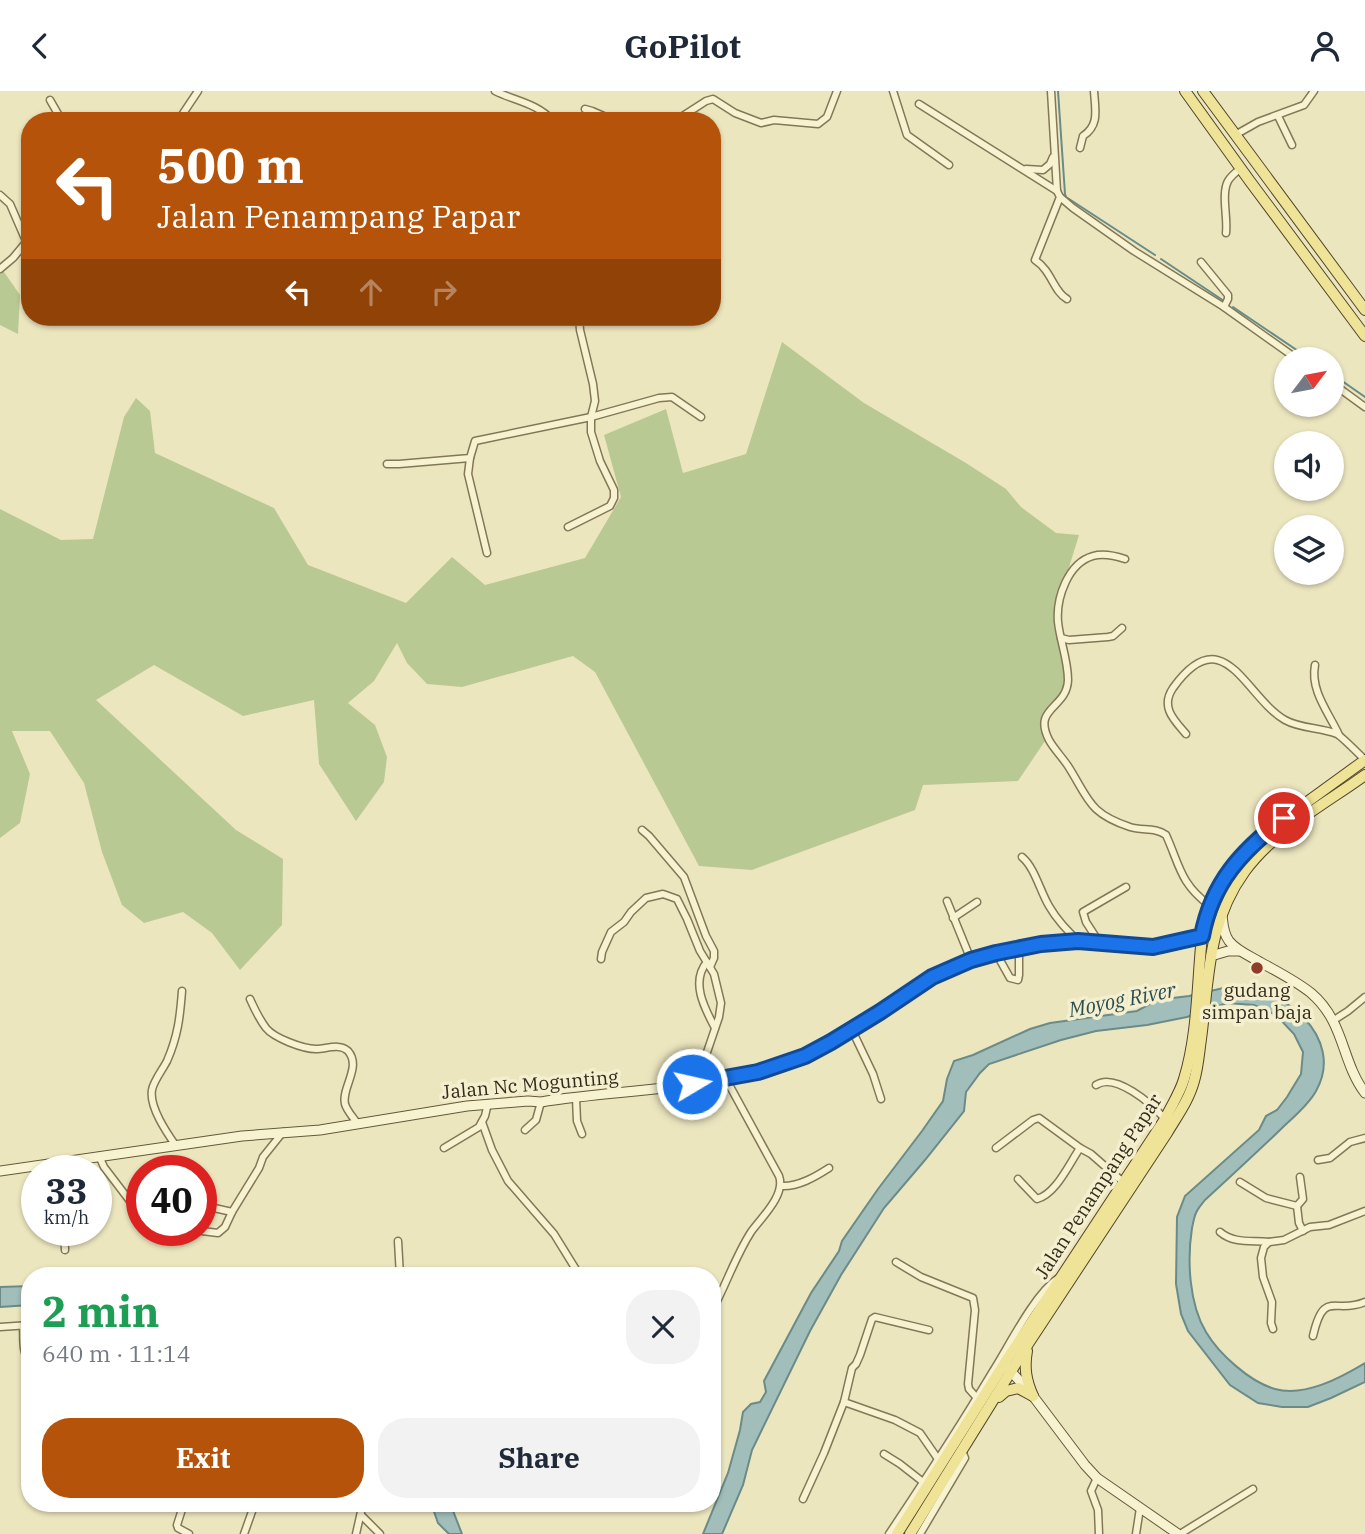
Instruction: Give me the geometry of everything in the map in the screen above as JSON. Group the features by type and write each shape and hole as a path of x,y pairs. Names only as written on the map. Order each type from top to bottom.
{"main road":[{"path":"1185,91 1365,336"},
{"path":"1203,91 1365,310"},
{"name":"Jalan Penampang Papar","path":"910,1534 993,1401 1008,1368 1028,1344 1185,1103 1194,1081 1202,936 1209,905 1218,886 1252,844 1365,760"},
{"name":"Jalan Penampang Papar","path":"897,1534 1008,1368 1061,1277 1164,1119 1184,1080 1222,910 1246,869 1285,832 1365,775"},
{"path":"1028,1344 1025,1371 1033,1396"},
{"path":"993,1401 1018,1388 1033,1396"}],"street":[{"path":"183,112 198,91"},
{"path":"495,91 545,112"},
{"path":"689,112 713,99 735,113 761,123 774,120 818,124 832,109 837,91"},
{"path":"893,91 907,135 948,165"},
{"path":"1051,91 1058,194 1035,260 1042,264 1059,293 1067,299"},
{"path":"1080,148 1083,136 1095,125 1094,91"},
{"path":"1235,135 1258,122 1304,105 1314,91"},
{"path":"50,100 57,112"},
{"path":"919,104 1024,169 1133,251 1224,307 1280,347"},
{"path":"585,109 596,112"},
{"path":"1278,115 1292,145"},
{"path":"1024,169 1043,170 1050,164 1054,153"},
{"path":"1226,233 1225,192 1227,184 1240,169"},
{"path":"0,195 10,204 21,226"},
{"path":"0,269 21,248"},
{"path":"1201,262 1228,295 1224,307"},
{"path":"568,527 610,506 614,498 614,490 600,461 591,432 595,401 580,326"},
{"path":"1344,392 1365,407"},
{"path":"487,553 468,474 475,441 591,417 659,398 672,397 701,417"},
{"path":"387,464 470,458"},
{"path":"1125,559 1097,555 1084,560 1077,565 1064,586 1059,600 1058,621 1068,684 1062,699 1047,712 1046,733 1089,802 1099,812 1129,827 1152,829 1166,835 1184,877 1195,894 1209,905"},
{"path":"1061,638 1069,640 1108,637 1122,628"},
{"path":"1186,734 1169,714 1167,706 1170,693 1189,670 1208,659 1215,659 1236,670 1262,701 1284,719 1298,726 1339,735"},
{"path":"1315,665 1314,683 1322,705 1339,735 1365,760"},
{"path":"642,830 684,877 714,951 714,958 700,973 699,988 715,1028"},
{"path":"1022,857 1056,918 1078,941"},
{"path":"1099,942 1084,919 1083,912 1126,887"},
{"path":"601,960 601,952 611,932 646,898 663,894 677,898 700,951 714,974 721,1003 704,1061 708,1082"},
{"path":"947,901 971,960"},
{"path":"953,918 977,902"},
{"path":"1222,910 1224,931 1230,942 1240,951 1289,978 1323,1005 1334,1020 1352,1069 1365,1093"},
{"name":"Jalan Nc Mogunting","path":"107,1155 242,1136 320,1129 488,1103 541,1102 726,1079 758,1072 805,1056 852,1030 932,977 971,960 1041,944 1078,941 1153,947 1202,936"},
{"path":"996,953 1010,978 1018,980 1019,948"},
{"path":"1211,956 1240,951"},
{"path":"176,1146 163,1126 154,1105 152,1090 179,1027 182,991"},
{"path":"1334,1020 1365,997"},
{"path":"250,999 266,1028 275,1035 310,1048 337,1047 347,1051 352,1065 345,1101 357,1123"},
{"path":"852,1030 873,1074 881,1099"},
{"path":"721,1292 742,1247 781,1186 779,1176 726,1079"},
{"path":"1096,1085 1105,1080 1131,1090 1154,1107 1164,1119"},
{"path":"576,1098 577,1121 582,1134"},
{"path":"525,1130 536,1120 541,1102"},
{"path":"444,1148 479,1127 488,1103"},
{"path":"996,1148 1039,1118 1091,1154 1123,1182"},
{"path":"482,1122 492,1150 508,1181 554,1234 574,1267"},
{"path":"217,1233 225,1227 263,1157 283,1132"},
{"path":"1318,1160 1330,1158 1350,1142 1365,1138"},
{"path":"1018,1179 1037,1199 1044,1197 1080,1148"},
{"path":"781,1186 804,1181 829,1168"},
{"name":"Jalan Nc Mogunting","path":"0,1171 21,1169"},
{"path":"1297,1206 1303,1199 1300,1177"},
{"path":"112,1178 126,1196"},
{"path":"1240,1182 1266,1198 1297,1206"},
{"path":"1297,1206 1303,1231"},
{"path":"217,1209 232,1212"},
{"path":"1220,1232 1227,1238 1240,1241 1284,1240 1310,1227 1329,1225 1365,1211"},
{"path":"398,1241 399,1267"},
{"path":"1269,1242 1264,1247 1261,1258 1263,1277 1272,1302 1273,1329"},
{"path":"65,1246 65,1250"},
{"path":"896,1262 973,1298 975,1310 968,1384 977,1398"},
{"path":"889,1534 1038,1300 1049,1285 1061,1277"},
{"path":"1313,1336 1321,1312 1325,1309 1335,1305 1355,1306 1365,1302"},
{"path":"803,1499 844,1402 852,1368 860,1355 872,1319 875,1317 929,1330"},
{"path":"0,1327 21,1325"},
{"path":"1008,1368 1097,1478 1179,1534 1252,1489"},
{"path":"844,1402 895,1420 920,1433 938,1459"},
{"path":"920,1534 965,1458 962,1451"},
{"path":"884,1454 923,1482"},
{"path":"1097,1478 1091,1491 1098,1510 1099,1534"},
{"path":"1136,1534 1140,1508"},
{"path":"181,1512 178,1528 189,1534"},
{"path":"244,1534 252,1512"},
{"path":"356,1534 362,1512"},
{"path":"361,1515 380,1534"}],"green space":[{"path":"0,270 20,295 18,334 0,325"},
{"path":"782,342 864,403 1006,489 1021,507 1056,533 1079,535 1057,606 1065,674 1063,694 1046,718 1049,735 1018,781 923,785 915,810 752,870 699,866 595,672 573,656 462,687 427,684 407,663 397,643 374,681 348,703 375,725 387,757 384,782 356,821 319,764 314,700 243,716 154,665 96,700 236,830 283,859 282,925 240,970 212,933 183,912 144,923 122,905 102,852 84,783 50,731 12,731 30,774 20,823 0,838 0,509 61,540 93,539 124,417 136,398 150,411 155,453 274,508 308,565 406,603 452,557 485,585 585,558 621,497 604,435 666,409 683,473 746,454"}],"water":[{"path":"1232,986 1271,995 1297,1011 1311,1026 1320,1043 1324,1062 1321,1081 1304,1107 1205,1200 1197,1211 1192,1228 1190,1254 1193,1295 1200,1321 1219,1349 1236,1366 1275,1389 1298,1390 1322,1385 1365,1363 1365,1382 1308,1407 1258,1403 1230,1385 1188,1331 1181,1314 1176,1284 1177,1217 1185,1196 1259,1130 1266,1116 1277,1110 1287,1097 1301,1074 1303,1052 1294,1034 1276,1015 1254,1005 1227,1003 1187,1017 1096,1031 989,1064 980,1073 966,1092 964,1111 884,1208 841,1275 810,1331 752,1450 743,1485 722,1534 703,1534 712,1512 721,1512 721,1490 728,1473 743,1412 751,1404 760,1402 766,1392 764,1381 811,1293 839,1251 842,1241 943,1101 954,1061 1050,1023 1137,1011 1157,1000"},
{"path":"21,1286 21,1306 0,1307 0,1287"},
{"path":"434,1512 453,1512 462,1534 449,1534 438,1523"}],"waterway":[{"path":"1058,91 1066,197 1155,255"},
{"path":"1161,259 1224,301"},
{"path":"1233,307 1292,347"},
{"path":"1344,382 1365,397"}],"place":[{"name":"gudang simpan baja","path":"1257,968"}],"route":[{"path":"692,1084 758,1072 805,1056 880,1012 932,977 971,960 1041,944 1078,941 1153,947 1202,936 1209,905 1231,867 1252,844 1284,818"}],"water label":[{"name":"Moyog River","path":"1122,999"}]}
